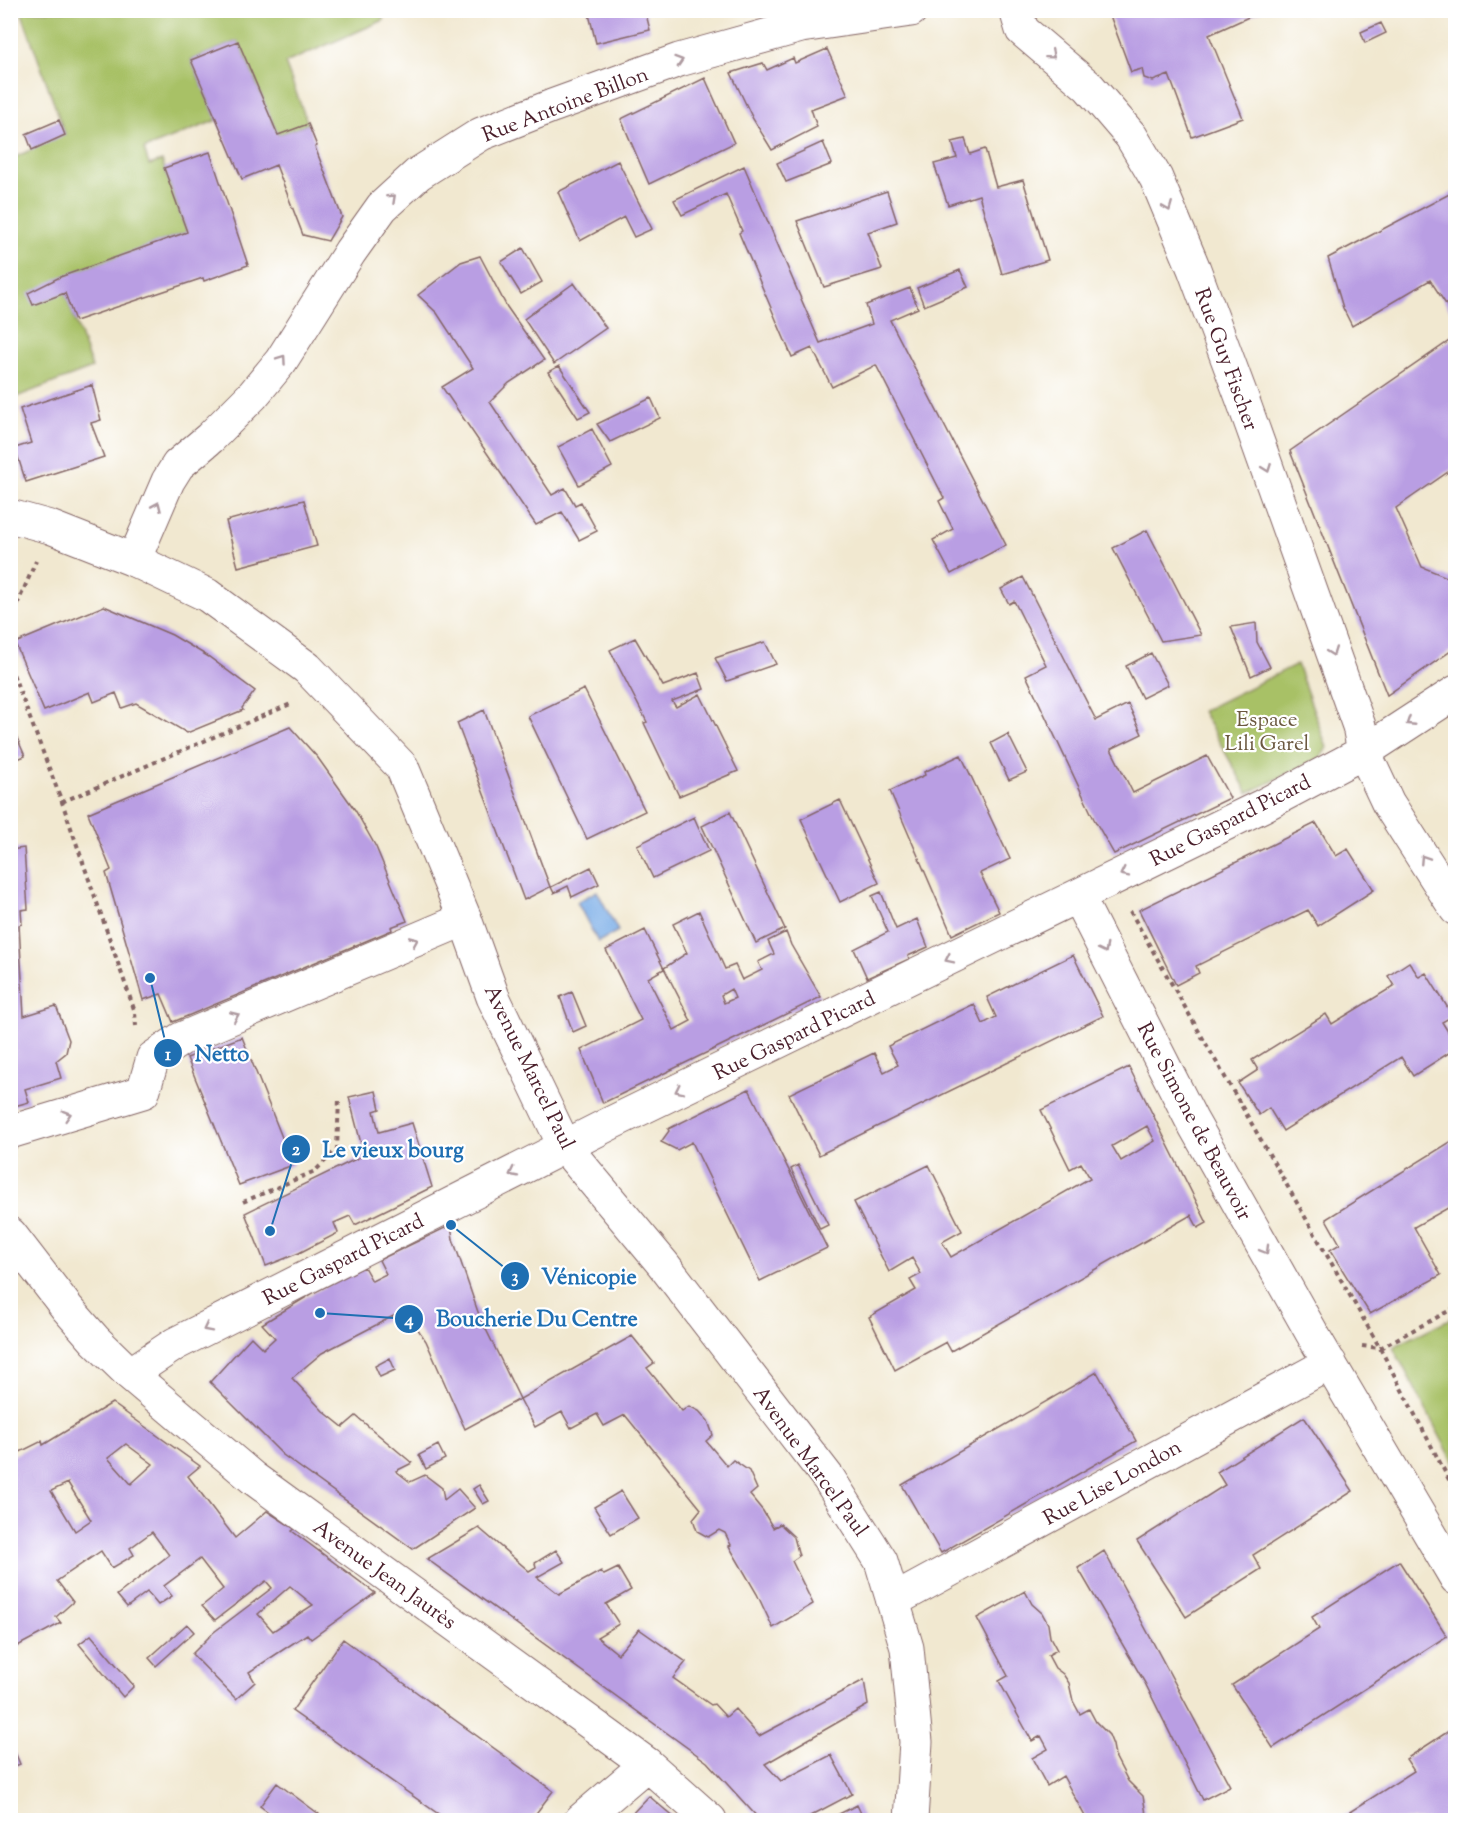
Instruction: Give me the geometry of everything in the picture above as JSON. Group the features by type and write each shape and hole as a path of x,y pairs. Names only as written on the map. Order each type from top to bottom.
{"street":[{"name":"Rue Antoine Billon","path":"134,560 168,481 178,465 210,438 281,361 350,252 382,207 418,174 481,134 679,60 801,26 911,10"},
{"name":"Rue Guy Fischer","path":"1016,10 1022,30 1089,87 1124,128 1156,178 1194,269 1238,387 1359,726 1364,752 1388,804 1455,909"},
{"name":"Avenue Marcel Paul","path":"10,516 50,527 134,560 207,595 307,668 402,767 465,919 493,997 565,1147 663,1264 829,1479 881,1561 907,1648 916,1742 911,1821"},
{"name":"Rue Gaspard Picard","path":"130,1374 175,1344 565,1147 1262,806 1364,752 1455,692"},
{"name":"Rue Simone de Beauvoir","path":"1078,897 1191,1119 1324,1352"},
{"path":"10,1132 143,1092 153,1058 181,1039 465,919"},
{"name":"Avenue Jean Jaurès","path":"10,1234 67,1308 130,1374 253,1478 648,1764 710,1821"},
{"path":"1324,1352 1455,1578"},
{"name":"Rue Lise London","path":"893,1601 1324,1352"},
{"path":"582,1821 648,1764"}],"path":[{"path":"10,621 50,527"},
{"path":"10,666 62,802 135,1012 137,1035"},
{"path":"62,802 328,688"},
{"path":"1112,879 1380,1348 1455,1493"},
{"path":"243,1202 315,1171 336,1149 339,1099"},
{"path":"1380,1348 1455,1307"}],"green space":[{"path":"21,11 380,11 384,20 285,63 308,124 278,135 238,41 191,60 217,120 144,149 149,165 162,161 187,232 60,278 92,368 11,399 11,159 65,134"},
{"name":"Espace Lili Garel","path":"1297,664 1327,748 1320,758 1248,793 1202,711"},
{"path":"1455,1316 1455,1465 1393,1347"}],"water":[{"path":"597,891 618,931 598,942 577,902"}],"building":[{"path":"588,10 645,10 650,30 596,43"},
{"path":"1108,10 1264,10 1209,35 1243,118 1192,137 1169,75 1153,81 1144,78 1142,69 1131,72"},
{"path":"1381,23 1386,33 1365,43 1361,32"},
{"path":"238,41 278,135 308,124 342,217 328,241 303,235 276,165 242,179 191,60"},
{"path":"827,49 848,95 811,109 817,127 772,150 753,119 731,73 763,63 767,70 793,58 795,63"},
{"path":"705,78 734,143 649,184 621,119"},
{"path":"59,120 65,135 32,150 26,134"},
{"path":"965,139 970,154 985,149 996,187 1023,180 1048,260 1002,274 979,195 948,205 934,164 957,158 952,142"},
{"path":"823,142 832,164 786,182 777,163"},
{"path":"210,152 248,265 75,321 65,293 33,305 28,293 60,277 187,232 164,168"},
{"path":"618,161 652,229 634,237 624,217 580,241 558,192"},
{"path":"744,166 820,343 872,324 866,305 910,288 918,308 890,320 1006,545 951,574 933,540 953,529 939,501 944,498 876,365 832,387 812,348 792,357 739,233 742,231 726,194 682,215 674,200"},
{"path":"887,191 897,222 868,232 882,269 824,287 797,221"},
{"path":"1455,191 1455,318 1430,280 1352,326 1343,308 1328,258"},
{"path":"523,248 542,282 521,294 501,262"},
{"path":"480,256 507,307 544,360 509,383 490,402 552,495 565,488 575,505 581,502 597,531 579,540 562,512 536,525 442,387 473,368 437,313 418,295 461,262"},
{"path":"960,270 968,287 924,306 917,288"},
{"path":"574,283 606,328 554,364 524,319"},
{"path":"1455,337 1455,467 1396,508 1422,567 1449,578 1455,574 1455,648 1387,695 1290,451"},
{"path":"559,366 590,412 578,418 548,372"},
{"path":"92,385 101,420 91,423 104,457 26,482 15,448 31,443 20,409"},
{"path":"651,398 660,418 610,442 597,424"},
{"path":"592,429 612,467 579,485 558,447"},
{"path":"304,500 317,546 238,567 226,521"},
{"path":"1147,530 1201,635 1161,641 1113,548"},
{"path":"1023,577 1096,720 1128,704 1142,734 1111,749 1133,793 1207,756 1230,798 1114,854 1094,819 1026,675 1046,665 1014,601 1009,604 1001,589"},
{"path":"104,606 172,635 209,657 255,691 242,708 243,710 187,733 136,703 122,708 116,693 94,702 90,692 44,711 15,643"},
{"path":"1256,623 1257,642 1270,667 1251,676 1231,627"},
{"path":"635,638 663,686 698,673 704,689 672,701 676,707 700,694 738,771 679,796 644,723 647,722 610,650"},
{"path":"765,642 776,664 727,681 715,658"},
{"path":"1151,653 1168,685 1142,698 1126,666"},
{"path":"584,689 645,811 587,839 528,716"},
{"path":"484,710 550,887 524,900 457,723"},
{"path":"10,722 25,756 10,762"},
{"path":"290,727 318,758 355,810 376,847 407,921 391,927 392,930 173,1022 161,994 143,1000 106,873 111,870 88,813"},
{"path":"1008,734 1027,772 1009,780 991,743"},
{"path":"961,755 1010,859 980,873 999,912 952,935 890,791"},
{"path":"840,800 879,883 840,902 801,819"},
{"path":"730,812 785,929 756,943 702,826"},
{"path":"694,817 709,851 653,878 637,845"},
{"path":"1316,823 1336,856 1348,849 1374,890 1318,926 1308,910 1196,966 1199,973 1176,985 1139,910"},
{"path":"24,848 28,909 21,910 22,924 19,925 24,1016 56,1006 69,1040 66,1053 56,1061 61,1078 25,1089 29,1102 11,1107 10,850"},
{"path":"591,867 599,884 572,897 568,886 554,893 551,887"},
{"path":"881,892 896,929 917,919 928,947 908,956 909,959 867,978 854,949 888,932 872,896"},
{"path":"699,911 725,969 735,965 742,980 762,970 758,962 774,954 768,941 786,932 821,997 603,1103 581,1050 641,1020 606,950 645,930 664,969 648,978 674,1030 691,1021 664,968 687,953 673,924","holes":["731,989 735,998 724,1003 721,995"]},
{"path":"1073,955 1103,1016 819,1155 789,1094 874,1053 884,1072 898,1065 888,1046 974,1004 983,1024 996,1017 987,997"},
{"path":"1409,962 1419,977 1426,973 1453,1016 1442,1022 1455,1043 1455,1049 1413,1076 1401,1057 1283,1131 1269,1108 1259,1115 1238,1083 1258,1070 1252,1060 1326,1014 1332,1024 1394,986 1388,976"},
{"path":"572,992 586,1026 573,1032 560,997"},
{"path":"242,1037 293,1165 239,1185 187,1058"},
{"path":"1129,1067 1207,1223 1198,1228 1191,1215 951,1351 946,1342 895,1370 869,1317 916,1290 910,1280 921,1274 912,1258 889,1272 854,1202 929,1165 962,1231 942,1242 951,1257 1090,1178 1081,1163 1070,1169 1041,1110","holes":["1147,1126 1155,1141 1121,1161 1112,1146"]},
{"path":"749,1089 827,1248 760,1281 692,1142 677,1150 661,1142 669,1131 668,1129"},
{"path":"376,1091 380,1109 374,1111 379,1132 412,1123 432,1187 355,1225 350,1216 334,1223 338,1233 299,1253 266,1266 245,1213 364,1155 349,1097"},
{"path":"1455,1139 1455,1204 1414,1227 1441,1275 1370,1314 1330,1250 1340,1244 1326,1219"},
{"path":"798,1165 828,1225 820,1229 791,1169"},
{"path":"451,1225 453,1239 479,1315 520,1399 465,1429 426,1341 405,1310 322,1353 292,1378 323,1411 343,1427 356,1416 412,1463 396,1471 410,1482 425,1475 442,1488 444,1500 458,1489 475,1508 413,1549 283,1455 210,1382 251,1337 263,1349 275,1338 262,1324 313,1293 364,1267 372,1281 386,1274 379,1260"},
{"path":"632,1336 654,1363 647,1368 682,1411 689,1406 699,1411 708,1421 713,1435 706,1441 727,1466 733,1460 749,1471 757,1489 750,1495 773,1528 780,1524 794,1537 799,1556 792,1561 813,1604 773,1628 757,1594 729,1546 731,1545 725,1533 719,1530 708,1537 697,1531 693,1519 701,1509 625,1415 604,1426 597,1414 571,1428 562,1412 535,1427 520,1399"},
{"path":"390,1358 395,1370 380,1377 375,1366"},
{"path":"1097,1372 1136,1441 941,1553 902,1485"},
{"path":"112,1403 200,1466 188,1476 235,1538 267,1511 295,1529 292,1531 375,1593 311,1639 307,1634 249,1672 255,1682 236,1699 192,1654 214,1632 272,1588 266,1581 215,1620 202,1606 223,1589 200,1559 164,1586 172,1596 158,1605 147,1592 127,1607 117,1595 169,1555 152,1532 130,1548 134,1555 112,1568 101,1551 57,1581 73,1602 56,1617 61,1623 10,1650 10,1457 42,1441 43,1445","holes":["126,1444 153,1464 131,1484 108,1458","68,1483 91,1520 75,1531 51,1491","290,1586 313,1605 273,1631 258,1614"]},
{"path":"1304,1417 1353,1491 1253,1555 1261,1569 1186,1617 1137,1541 1225,1485 1217,1472"},
{"path":"438,1445 445,1459 426,1469 419,1455"},
{"path":"479,1485 489,1501 483,1504 473,1489"},
{"path":"621,1491 638,1518 611,1534 594,1507"},
{"path":"479,1528 529,1571 536,1567 535,1563 556,1550 564,1562 537,1577 559,1594 601,1571 604,1575 618,1568 631,1590 606,1604 619,1624 597,1637 618,1654 639,1629 686,1662 673,1678 711,1705 714,1704 726,1717 735,1709 759,1736 864,1680 868,1705 765,1764 781,1781 831,1755 852,1794 810,1816 814,1820 760,1820 707,1762 427,1559"},
{"path":"1104,1551 1230,1786 1203,1800 1145,1683 1078,1568"},
{"path":"1399,1561 1447,1636 1273,1748 1232,1685 1319,1629 1312,1617"},
{"path":"1025,1591 1048,1624 1050,1637 1057,1650 1048,1655 1055,1668 1069,1683 1073,1701 1080,1714 1089,1709 1096,1722 1109,1735 1115,1756 1128,1781 1143,1796 1146,1814 1150,1820 1087,1820 1063,1776 1047,1786 1032,1758 1048,1749 1041,1736 1032,1741 999,1681 1008,1676 977,1618"},
{"path":"187,1624 194,1632 156,1666 149,1658"},
{"path":"91,1635 134,1686 123,1697 79,1644"},
{"path":"343,1639 553,1791 531,1820 447,1820 292,1711"},
{"path":"1455,1727 1455,1820 1337,1820 1414,1771 1406,1759"},
{"path":"10,1740 20,1764 10,1768"},
{"path":"277,1783 327,1820 279,1820 260,1806"},
{"path":"649,1796 677,1820 626,1820"},
{"path":"857,1805 864,1820 827,1820"}],"place":[{"name":"Netto","path":"150,978"},
{"name":"Vénicopie","path":"451,1225"},
{"name":"Le vieux bourg","path":"270,1231"},
{"name":"Boucherie Du Centre","path":"320,1313"}]}
